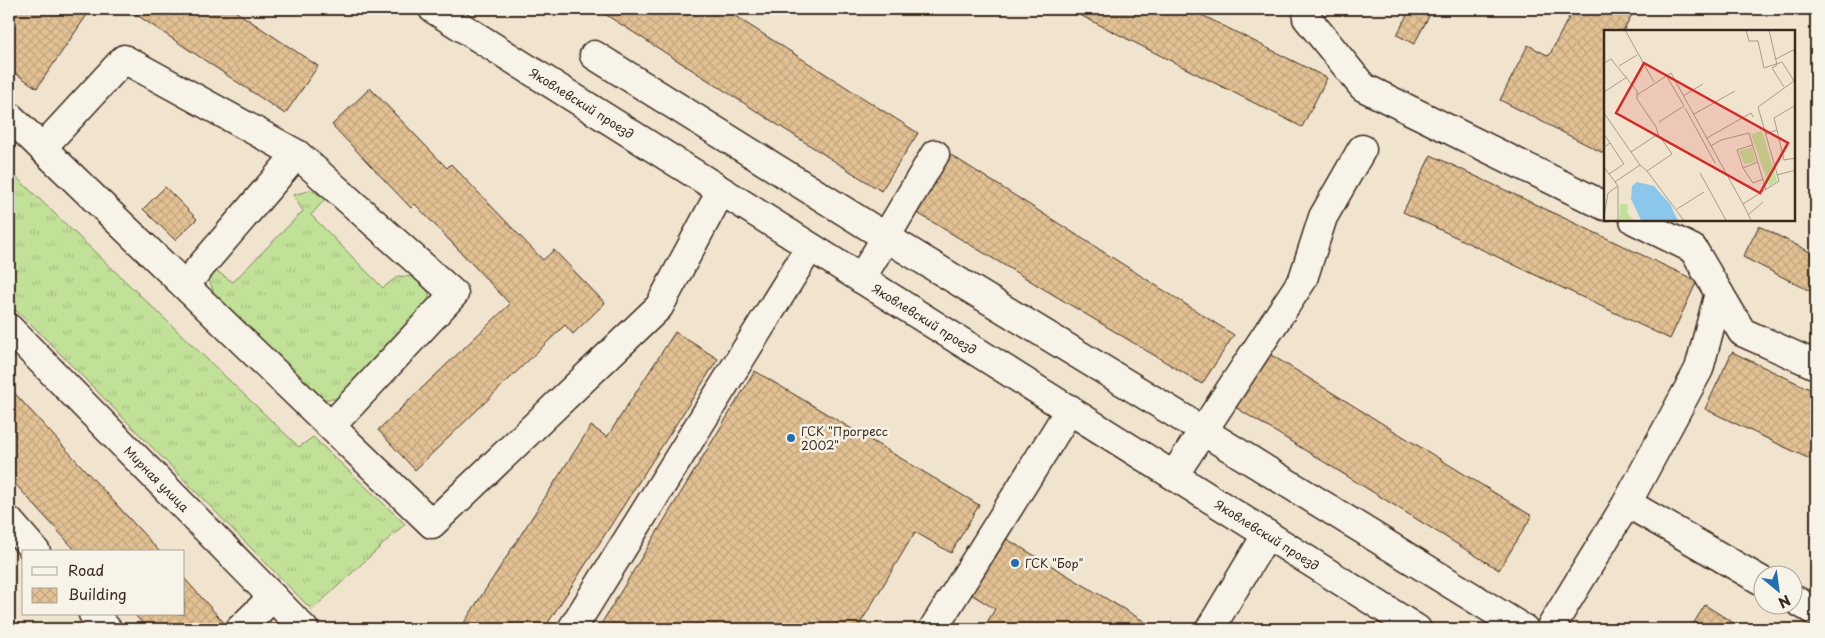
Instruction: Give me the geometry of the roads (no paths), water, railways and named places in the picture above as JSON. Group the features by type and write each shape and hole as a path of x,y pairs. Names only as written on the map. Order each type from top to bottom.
{"street":[{"name":"Яковлевский проезд","path":"433,9 1418,629"},
{"path":"1303,12 1362,87 1604,206"},
{"path":"594,55 886,238 1524,629"},
{"path":"42,148 124,58 297,154 454,294 331,426"},
{"path":"9,116 432,524 659,306 721,191"},
{"path":"1174,475 1195,426 1303,279 1323,217 1362,149"},
{"path":"185,285 297,154"},
{"path":"861,279 935,154"},
{"path":"1636,221 1693,249 1742,332 1816,365"},
{"path":"572,629 810,247"},
{"path":"1550,629 1627,503 1699,369 1719,293"},
{"name":"Мирная улица","path":"9,328 304,629"},
{"path":"933,629 1070,409"},
{"path":"1627,503 1752,575"},
{"path":"9,521 34,550"},
{"path":"1210,629 1267,534"},
{"path":"240,629 273,597"},
{"path":"1802,604 1816,612"},
{"path":"95,616 107,629"}],"place":[{"name":"ГСК \"Прогресс 2002\"","path":"791,438"},
{"name":"ГСК \"Бор\"","path":"1015,563"}]}
